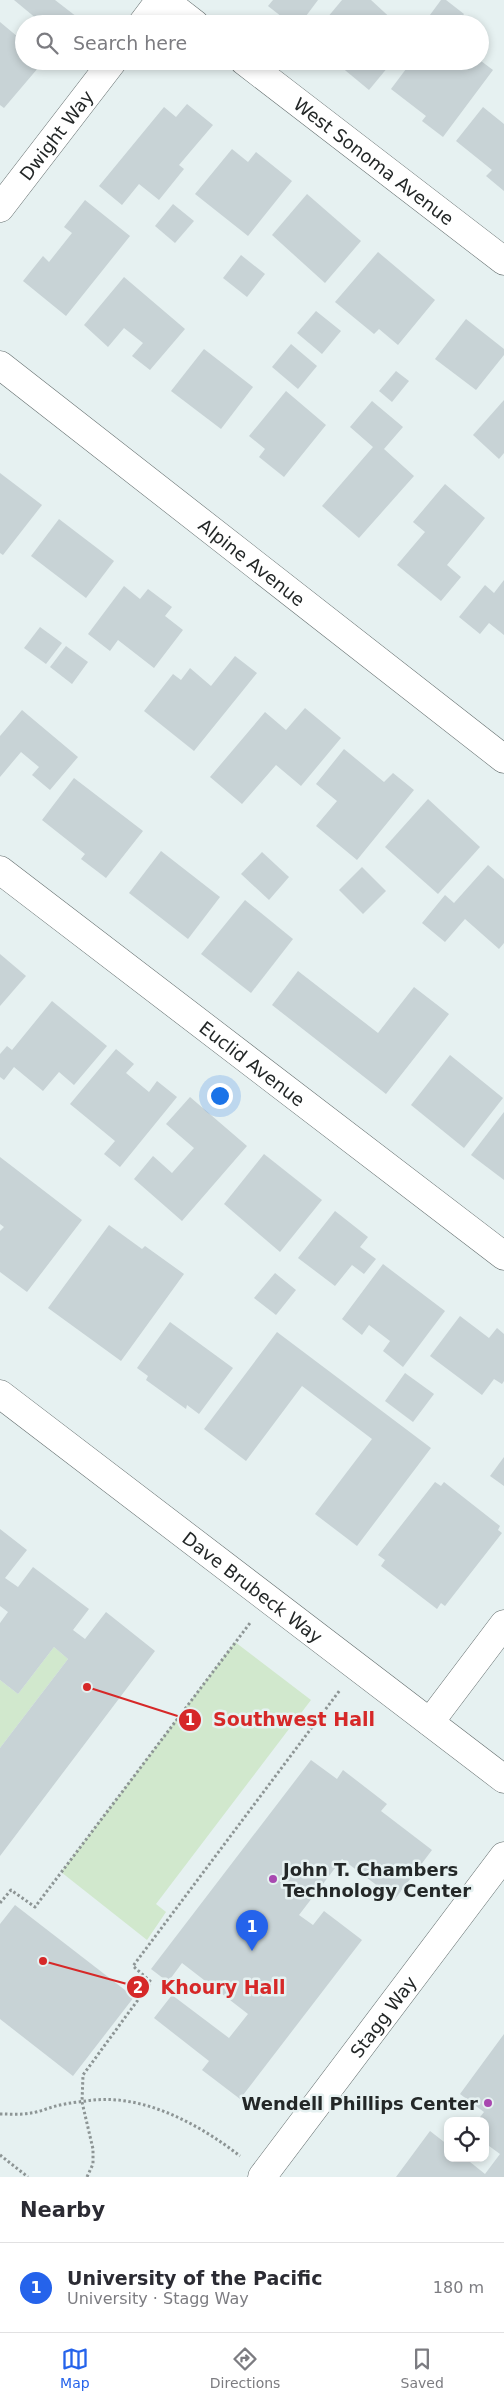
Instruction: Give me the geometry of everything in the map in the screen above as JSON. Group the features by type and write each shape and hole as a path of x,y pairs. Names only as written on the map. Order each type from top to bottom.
{"street":[{"path":"149,15 160,0"},
{"path":"164,0 183,15"},
{"name":"Dwight Way","path":"0,208 106,70"},
{"name":"West Sonoma Avenue","path":"256,70 504,261"},
{"name":"Alpine Avenue","path":"0,365 504,759"},
{"name":"Euclid Avenue","path":"0,870 504,1256"},
{"name":"Dave Brubeck Way","path":"0,1394 504,1779"},
{"path":"430,1722 504,1624"},
{"name":"Stagg Way","path":"263,2176 504,1856"}],"path":[{"path":"0,1903 11,1890 35,1907 268,1599"},
{"path":"88,2177 93,2164 93,2149 82,2102 83,2075 151,1982 133,1966 356,1667"},
{"path":"0,2114 31,2113 59,2105 82,2102 115,2101 162,2110 189,2121 212,2135 263,2176"},
{"path":"0,2155 28,2177"}],"green space":[{"path":"235,1642 311,1700 156,1904 166,1912 147,1940 61,1872"},
{"path":"54,1647 68,1659 0,1748 0,1680 18,1694"}],"building":[{"path":"14,0 55,0 74,15 32,15"},
{"path":"273,0 318,0 307,15 280,15 268,6"},
{"path":"342,0 371,0 387,15 330,15"},
{"path":"441,0 446,0 464,14 463,15 430,15"},
{"path":"0,22 15,34 15,70 36,70 4,108 0,105"},
{"path":"489,67 493,70 443,137 422,121 426,116 391,89 405,70 489,70"},
{"path":"345,70 386,70 369,90"},
{"path":"187,104 213,125 179,165 184,169 159,200 139,184 122,205 99,186 164,107 176,117"},
{"path":"483,107 504,124 504,191 486,176 492,170 456,141"},
{"path":"232,149 248,162 256,152 292,181 248,236 195,194"},
{"path":"307,194 361,241 325,283 272,235"},
{"path":"85,200 130,236 66,316 23,281 43,256 49,262 72,233 64,227"},
{"path":"173,204 194,221 175,243 155,226"},
{"path":"378,252 435,300 398,345 379,329 374,334 335,302"},
{"path":"241,255 265,274 247,297 223,278"},
{"path":"124,277 185,329 150,370 132,356 143,343 124,328 108,347 84,325"},
{"path":"316,311 341,331 322,354 297,333"},
{"path":"466,319 504,349 504,355 476,390 435,359"},
{"path":"291,344 317,366 298,389 272,367"},
{"path":"204,349 253,387 221,429 171,391"},
{"path":"396,371 409,381 392,402 379,391"},
{"path":"286,391 326,425 284,477 259,457 265,449 249,436"},
{"path":"504,400 504,453 499,459 473,435"},
{"path":"372,401 403,427 384,449 414,476 359,538 322,506 373,447 350,427"},
{"path":"0,473 42,505 3,555 0,553"},
{"path":"445,484 485,518 447,565 461,577 441,601 397,565 425,532 413,522"},
{"path":"59,519 114,561 86,598 31,556"},
{"path":"504,580 504,635 489,623 480,634 459,617 485,585 494,593"},
{"path":"124,586 140,599 148,589 172,607 165,616 183,630 154,668 118,640 110,651 88,634"},
{"path":"40,627 62,643 46,664 24,648"},
{"path":"66,646 88,662 72,684 50,667"},
{"path":"235,656 257,673 194,751 144,711 173,674 181,680 190,668 211,686"},
{"path":"305,708 341,738 301,786 276,765 242,804 210,777 265,712 286,730"},
{"path":"22,710 78,757 50,790 32,775 39,767 21,752 0,777 0,736"},
{"path":"344,749 384,782 393,773 414,790 357,860 316,826 337,801 316,784"},
{"path":"74,778 143,831 106,878 81,859 85,854 42,820"},
{"path":"428,799 480,847 438,894 385,847"},
{"path":"161,851 220,897 188,939 129,893"},
{"path":"262,852 289,877 269,900 241,874"},
{"path":"488,865 504,879 504,943 499,949 465,919 445,942 422,923 445,895 454,903"},
{"path":"362,867 386,891 363,914 339,890"},
{"path":"245,900 293,939 251,993 201,954"},
{"path":"0,954 26,976 0,1006"},
{"path":"298,971 378,1033 414,987 449,1014 386,1094 272,1005"},
{"path":"52,1001 107,1046 74,1085 59,1072 43,1091 14,1067 4,1080 0,1077 0,1054 7,1046 12,1050"},
{"path":"116,1049 134,1064 126,1073 149,1092 157,1081 177,1097 120,1167 104,1154 115,1141 70,1104"},
{"path":"450,1055 503,1098 464,1148 411,1105"},
{"path":"190,1097 247,1146 182,1221 134,1179 153,1156 172,1173 194,1148 166,1124"},
{"path":"504,1112 504,1180 471,1155"},
{"path":"264,1154 322,1200 280,1252 224,1204"},
{"path":"0,1157 82,1220 27,1292 0,1272 0,1231 4,1227 0,1224"},
{"path":"335,1211 368,1237 360,1247 376,1259 364,1274 352,1265 335,1286 298,1258"},
{"path":"109,1225 142,1249 145,1246 184,1274 121,1361 48,1308"},
{"path":"383,1264 445,1311 403,1367 383,1351 390,1341 369,1325 362,1335 342,1319"},
{"path":"275,1273 296,1290 276,1315 254,1298"},
{"path":"460,1316 489,1338 497,1328 504,1334 504,1381 502,1384 494,1379 482,1395 430,1356"},
{"path":"170,1322 233,1368 199,1414 187,1405 186,1409 146,1380 148,1376 137,1368"},
{"path":"277,1332 431,1448 357,1546 315,1514 372,1439 302,1386 246,1461 204,1429"},
{"path":"405,1373 434,1394 413,1422 385,1401"},
{"path":"504,1457 504,1486 490,1476"},
{"path":"435,1482 441,1486 444,1482 500,1526 498,1530 502,1533 445,1606 441,1603 437,1609 381,1566 385,1560 378,1555"},
{"path":"0,1529 27,1550 5,1578 18,1587 33,1567 89,1609 73,1630 85,1639 106,1612 155,1651 0,1856 0,1748 68,1659 54,1647 18,1694 0,1680 0,1623 8,1612 0,1606"},
{"name":"John T. Chambers Technology Center","path":"311,1760 337,1779 343,1770 387,1804 381,1811 432,1850 395,1899 342,1859 299,1915 313,1925 324,1911 362,1940 240,2099 202,2070 209,2061 154,2018 172,1995 229,2038 248,2014 182,1963 168,1982 151,1969"},
{"path":"15,1905 134,1997 73,2076 0,2019 0,1924"},
{"name":"Wendell Phillips Center","path":"504,2034 504,2177 396,2177 430,2131 444,2142 444,2162 470,2162 485,2174 500,2154 489,2146 489,2117 480,2117 484,2112 460,2094"}],"place":[{"name":"Southwest Hall","path":"87,1687"},
{"name":"John T. Chambers Technology Center","path":"273,1879"},
{"name":"University of the Pacific","path":"252,1951"},
{"name":"Khoury Hall","path":"43,1961"},
{"name":"Wendell Phillips Center","path":"488,2103"}]}
